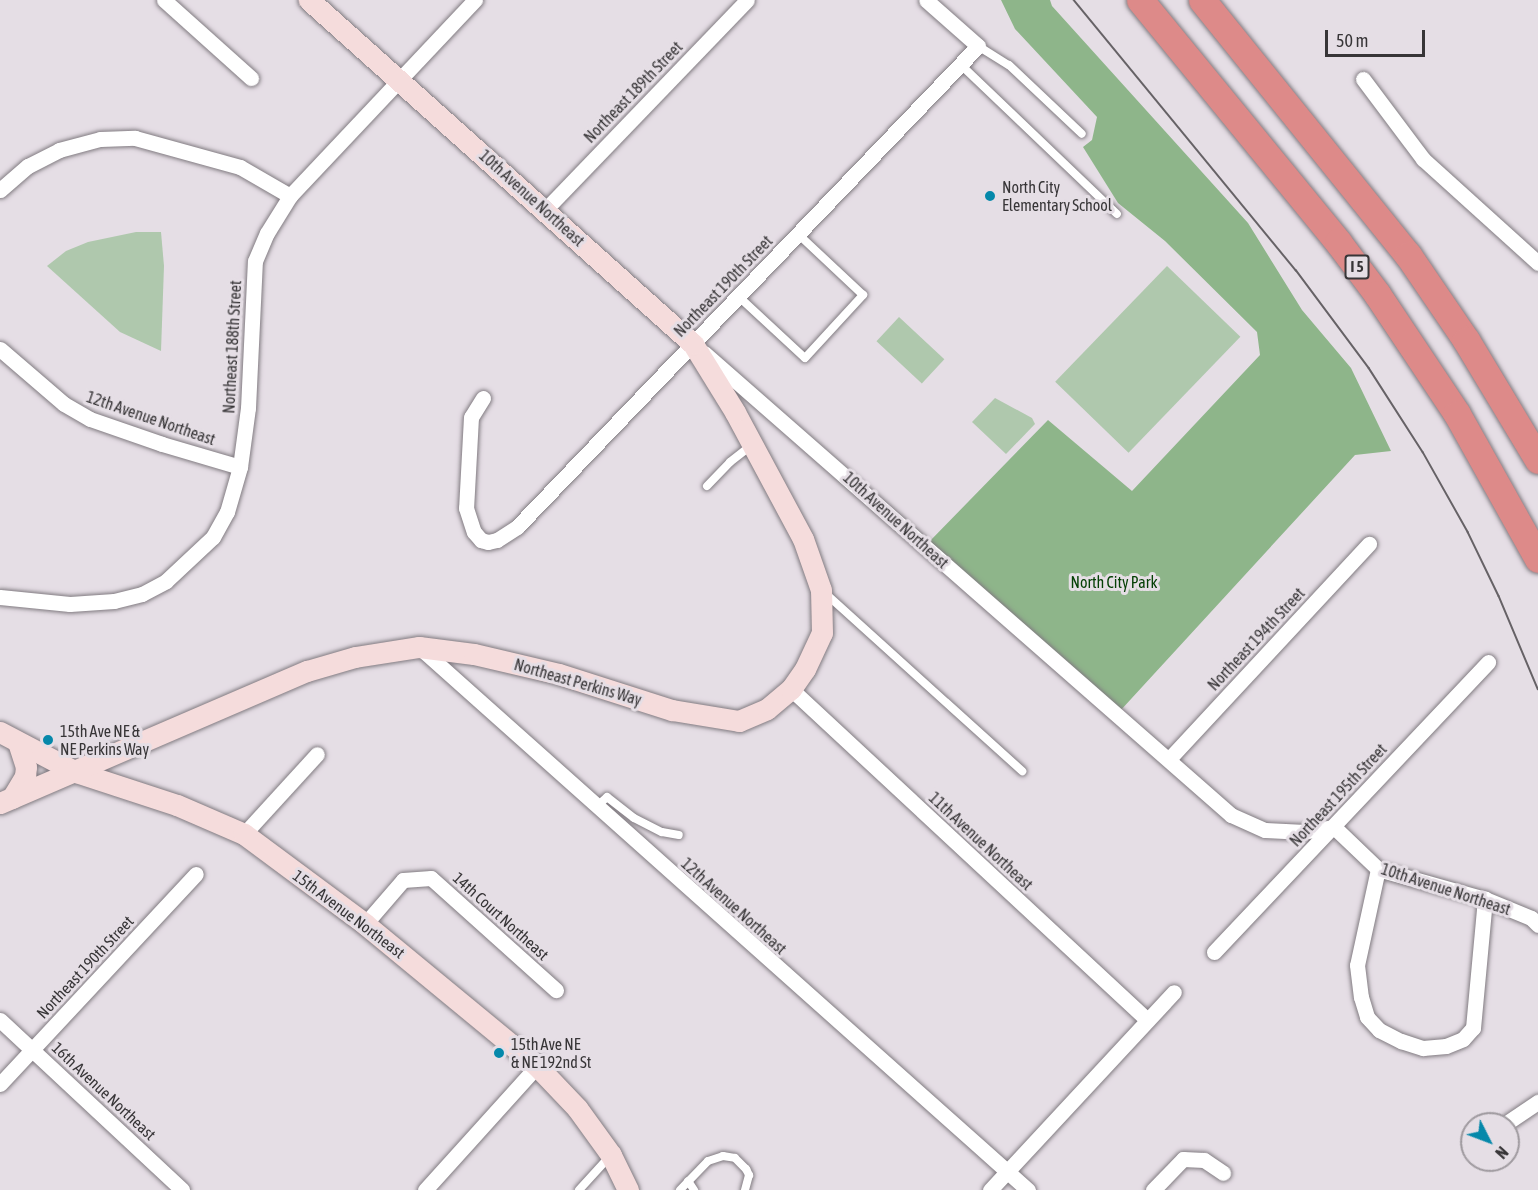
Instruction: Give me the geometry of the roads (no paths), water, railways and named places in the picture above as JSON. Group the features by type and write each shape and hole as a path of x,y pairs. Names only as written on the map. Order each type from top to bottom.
{"highway":[{"name":"I 5","path":"1140,0 1338,242 1377,294 1457,414 1538,559"},
{"path":"1202,0 1408,255 1472,349 1538,460"}],"main road":[{"name":"10th Avenue Northeast","path":"309,0 693,344"},
{"name":"Northeast Perkins Way","path":"6,801 307,671 355,657 419,647 474,654 555,673 672,710 720,719 739,721 767,709 791,688 805,669 822,633 821,590 803,539 753,445 693,344"},
{"name":"15th Avenue Northeast","path":"9,737 76,772 177,805 244,834 365,924 537,1066 577,1108 610,1155 628,1190"},
{"path":"6,801 22,783 26,766 9,737"}],"street":[{"path":"164,0 251,78"},
{"name":"Northeast 188th Street","path":"0,597 70,604 114,601 142,594 166,581 213,537 226,512 240,467 248,408 255,261 267,233 290,196 475,0"},
{"name":"Northeast 189th Street","path":"545,210 747,0"},
{"path":"926,0 978,46"},
{"name":"Northeast 190th Street","path":"483,398 471,417 466,508 474,532 481,540 488,542 497,540 517,528 978,46"},
{"path":"1363,79 1423,159 1538,263"},
{"path":"0,190 28,166 59,150 100,139 135,138 240,167 290,196"},
{"name":"10th Avenue Northeast","path":"693,344 1231,814 1265,830 1300,832 1334,827 1378,869 1485,899 1531,918 1538,925"},
{"name":"12th Avenue Northeast","path":"0,349 64,404 90,419 162,444 240,467"},
{"name":"Northeast 194th Street","path":"1169,759 1369,544"},
{"name":"12th Avenue Northeast","path":"419,647 1028,1190"},
{"name":"Northeast 195th Street","path":"1214,952 1488,662"},
{"name":"11th Avenue Northeast","path":"791,688 1147,1020"},
{"path":"244,834 317,754"},
{"path":"1378,869 1357,965 1361,997 1367,1017 1379,1030 1401,1041 1423,1048 1446,1046 1463,1039 1473,1028 1485,899"},
{"name":"Northeast 190th Street","path":"0,1084 196,874"},
{"name":"14th Court Northeast","path":"365,924 403,880 431,878 556,990"},
{"path":"990,1190 1174,992"},
{"name":"16th Avenue Northeast","path":"0,1020 182,1190"},
{"path":"425,1190 537,1066"},
{"path":"1520,1114 1538,1102"},
{"path":"1153,1190 1183,1159 1204,1160 1223,1173"}],"lane":[{"path":"978,46 1009,64 1082,134"},
{"path":"960,64 1117,214"},
{"path":"738,297 805,358 863,295 798,234"},
{"path":"707,486 730,462 753,445"},
{"path":"821,590 1022,771"},
{"path":"596,807 607,797 634,818 662,832 678,835"},
{"path":"579,1190 610,1155"},
{"path":"680,1190 708,1161 723,1156 735,1158 746,1169 749,1175 745,1190"},
{"path":"688,1181 694,1190"}],"tram line":[{"path":"1074,0 1296,270 1369,368 1423,452 1468,532 1499,596 1538,689"}],"place":[{"name":"North City Elementary School","path":"990,196"},
{"name":"15th Ave NE & NE Perkins Way","path":"48,740"},
{"name":"15th Ave NE & NE 192nd St","path":"499,1053"}],"park label":[{"name":"North City Park","path":"1114,582"}]}
